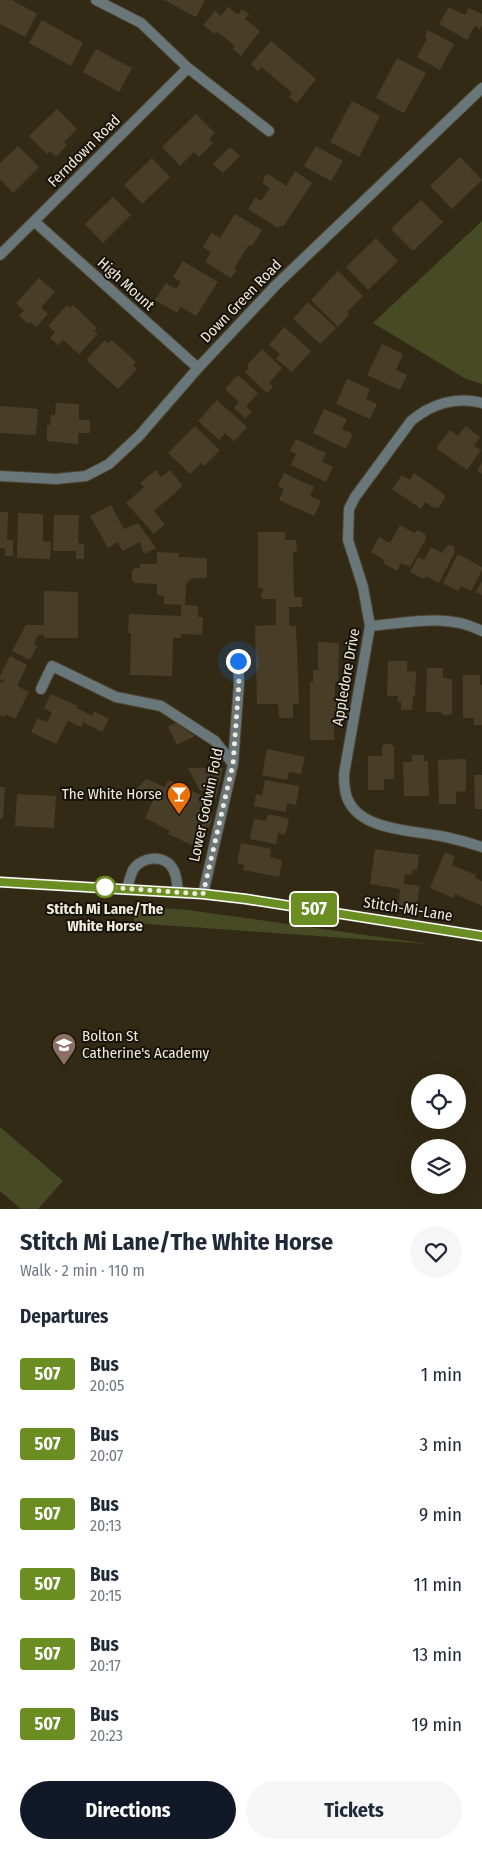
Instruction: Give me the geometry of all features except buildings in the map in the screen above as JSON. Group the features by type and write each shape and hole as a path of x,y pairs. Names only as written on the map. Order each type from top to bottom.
{"street":[{"path":"96,0 141,23 188,68 269,131"},
{"name":"Ferndown Road","path":"0,255 188,68"},
{"name":"Down Green Road","path":"0,476 56,479 86,476 109,464 139,436 198,368 276,285 482,88"},
{"name":"High Mount","path":"34,222 198,368"},
{"name":"Appledore Drive","path":"482,403 448,401 423,410 411,421 355,497 350,509 348,540 363,587 370,626 344,774 344,787 348,801 357,812 378,825 452,838 482,847"},
{"path":"370,626 438,620 461,622 482,631"},
{"name":"Lower Godwin Fold","path":"203,894 233,764 239,683 238,661"},
{"path":"41,688 52,666 116,697 161,706 215,741 233,764"},
{"path":"127,888 134,869 142,862 150,859 160,859 172,867 178,892"},
{"name":"Stitch-Mi-Lane","path":"0,882 127,888 203,894 482,936"}],"green space":[{"path":"482,221 482,384 466,379 373,323"},
{"path":"134,906 188,910 429,944 134,923"},
{"path":"0,1127 63,1181 38,1209 21,1209 0,1191"}],"bus line":[{"name":"507","path":"0,882 127,888 203,894 482,936"}],"place":[{"name":"The White Horse","path":"179,815"},
{"name":"Stitch Mi Lane/The White Horse","path":"105,887"},
{"name":"Bolton St Catherine's Academy","path":"64,1066"}],"route":[{"path":"105,887 203,894 233,764 239,683 238,661"}]}
